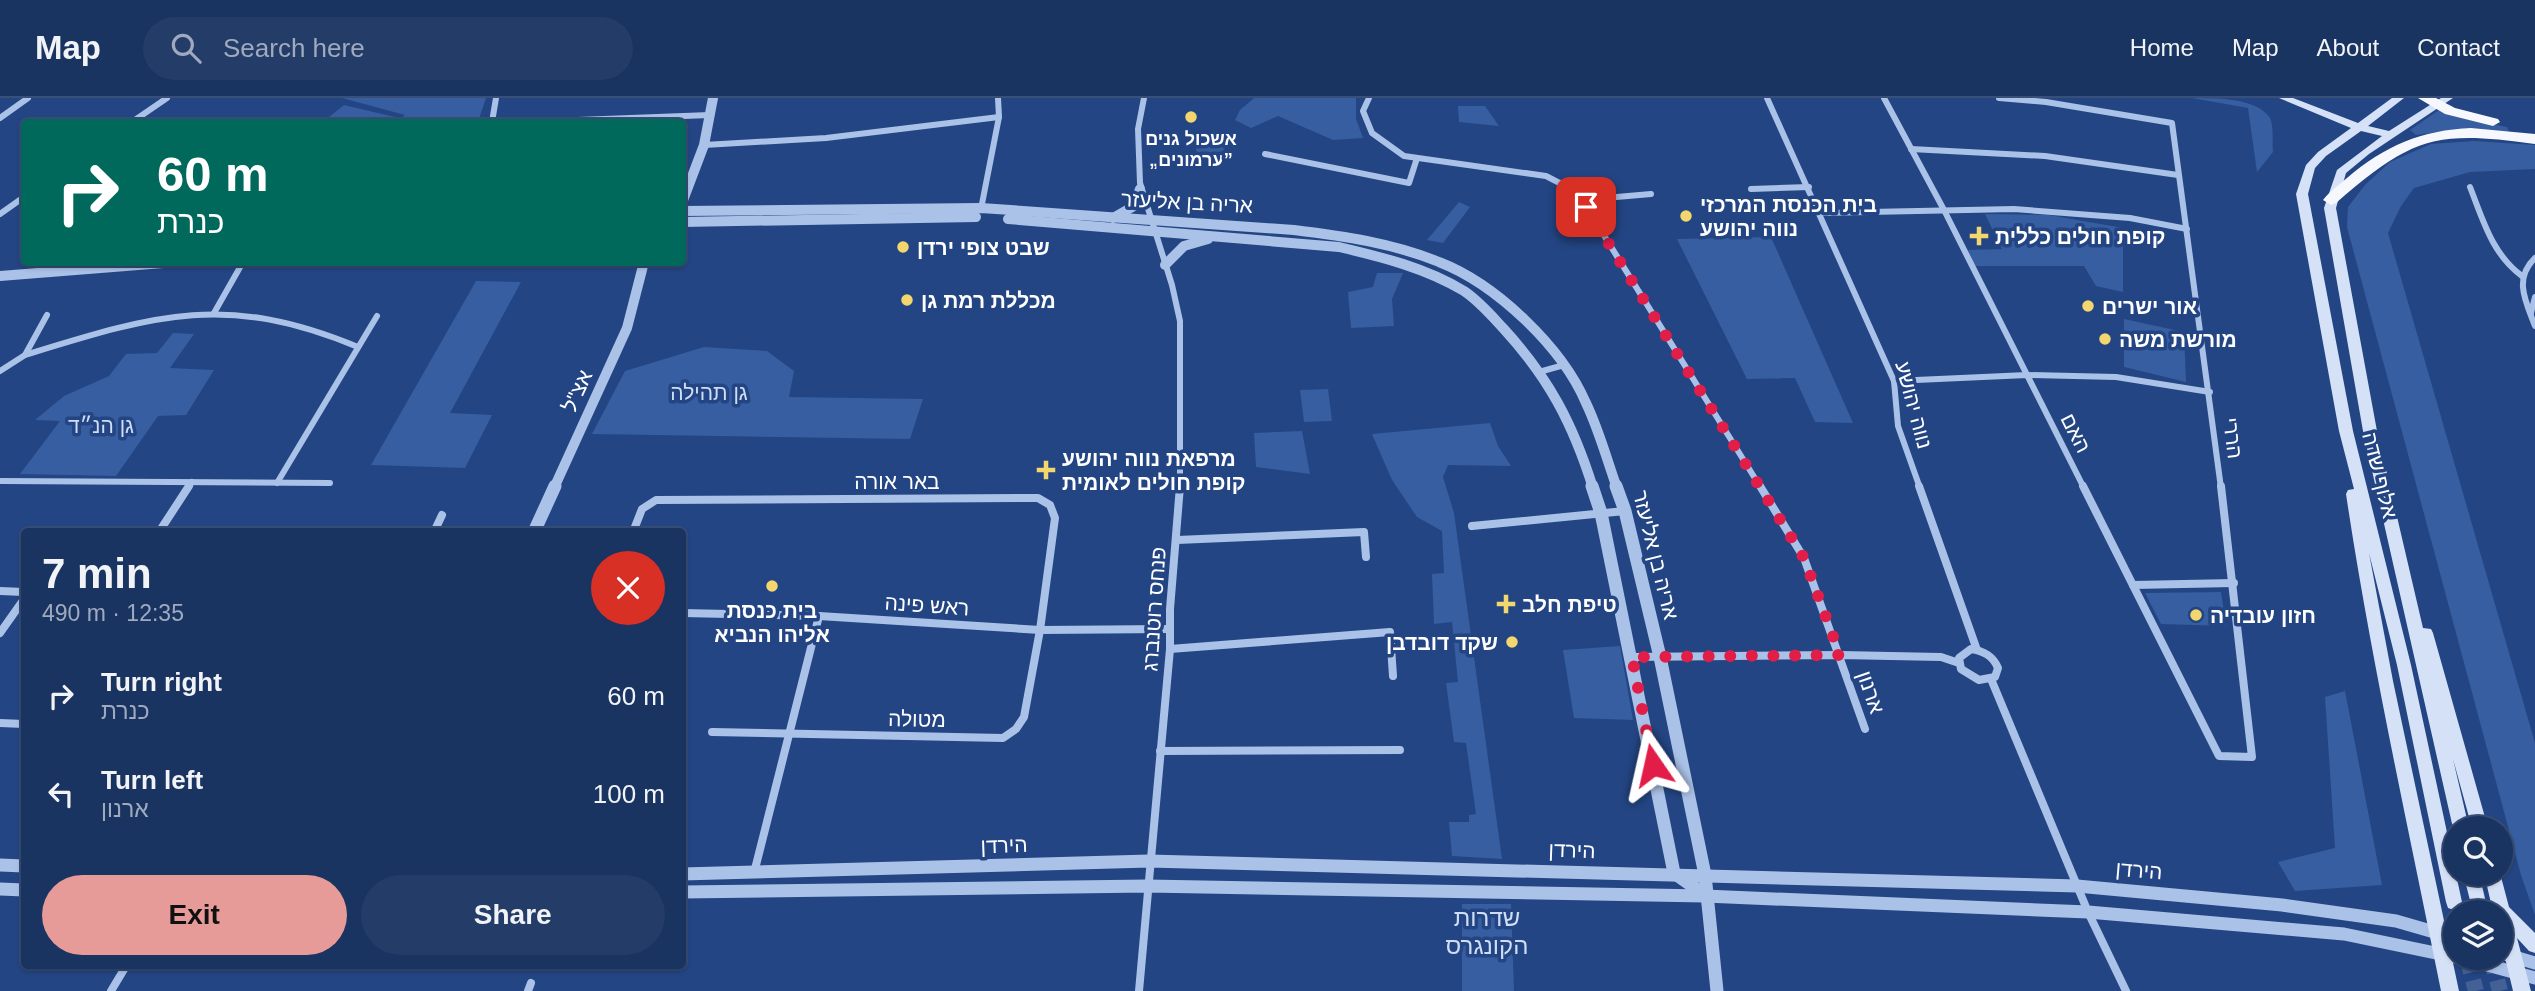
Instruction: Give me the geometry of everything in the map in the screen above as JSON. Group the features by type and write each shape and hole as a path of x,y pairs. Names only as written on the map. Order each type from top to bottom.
{"highway":[{"path":"2437,100 2464,116 2535,130"},
{"path":"2331,200 2386,156 2423,136 2451,131 2474,131 2535,139"}],"main road":[{"path":"2284,98 2357,127 2390,135"},
{"name":"אלוף שדה","path":"2399,98 2344,136 2310,167 2302,194 2338,392 2404,665 2454,900"},
{"name":"אלוף שדה","path":"2437,100 2341,172 2331,200 2330,223 2370,431 2458,816"},
{"path":"2310,110 2336,126 2344,136"},
{"path":"2338,392 2362,558 2437,932 2443,942"},
{"path":"2370,431 2477,816"},
{"path":"2513,922 2535,946"},
{"path":"2517,965 2522,991"},
{"path":"2450,991 2451,970"}],"street":[{"path":"0,118 28,98"},
{"path":"136,119 167,98"},
{"path":"492,119 496,98"},
{"path":"686,192 704,145 713,98"},
{"path":"980,212 999,117 998,98"},
{"name":"פנחס רוטנברג","path":"1139,991 1170,649 1169,629 1177,540 1181,393 1179,316 1140,189 1135,151 1137,124 1144,98"},
{"path":"1265,154 1409,183 1417,158 1404,156 1372,133 1363,111 1369,98"},
{"name":"נווה יהושע","path":"1767,98 1821,213 1894,381 1898,426 1977,650"},
{"name":"האם","path":"1884,98 1944,210 2219,756 2252,757"},
{"name":"הררי","path":"1999,98 2046,102 2172,123 2210,392 2252,757"},
{"path":"651,119 710,115"},
{"path":"704,145 826,138 999,117"},
{"path":"1911,149 2041,153 2106,161 2178,175"},
{"name":"ארנון","path":"1417,158 1546,176 1577,192 1804,558 1865,729"},
{"path":"1751,189 1809,187"},
{"path":"2470,187 2498,254 2506,266 2522,276"},
{"path":"1112,219 1134,206 1140,189"},
{"path":"1582,200 1651,194"},
{"path":"0,214 21,199"},
{"path":"1821,213 2014,209 2130,218 2187,229"},
{"name":"אריה בן אליעזר","path":"686,211 980,212 1112,219 1224,237 1339,247 1382,257 1431,274 1466,293 1512,338 1563,407 1601,513 1674,873"},
{"name":"אריה בן אליעזר","path":"686,222 980,212 1152,226 1294,230 1343,236 1440,262 1476,281 1535,330 1564,365 1586,402 1625,511 1660,657 1705,875 1705,896"},
{"path":"1165,265 1184,246 1224,237"},
{"path":"2535,258 2524,268 2521,290 2535,326"},
{"path":"0,270 37,266"},
{"path":"0,276 126,266"},
{"path":"214,313 241,266"},
{"name":"אצ\"ל","path":"536,528 627,328 643,266"},
{"path":"2531,314 2535,297"},
{"path":"0,371 25,355 138,323 172,316 214,313 327,333 358,347"},
{"path":"25,355 47,315"},
{"path":"277,483 377,316"},
{"path":"1539,372 1564,365"},
{"path":"1894,381 2027,375 2116,377 2210,392"},
{"path":"0,481 330,483"},
{"path":"162,528 192,482"},
{"name":"באר אורה","path":"635,528 642,509 656,500 1038,498 1050,505 1055,518 1040,630"},
{"path":"1472,526 1625,511"},
{"path":"436,528 442,515"},
{"path":"1177,540 1364,532 1366,557"},
{"path":"2133,585 2234,583"},
{"path":"0,591 21,592"},
{"path":"0,633 21,603"},
{"name":"ראש פינה","path":"686,613 819,616 1040,630 1169,629"},
{"path":"753,874 819,616"},
{"name":"מטולה","path":"712,732 1003,738 1016,729 1024,717 1040,630"},
{"path":"1170,649 1390,632 1393,676"},
{"path":"1632,657 1941,657 1959,663 1972,678 1991,679 1997,673 1996,663 1989,655 1977,650 1965,650 1959,663"},
{"path":"1991,679 2088,912 2126,991"},
{"path":"0,723 21,724"},
{"path":"1160,751 1399,750"},
{"name":"הירדן","path":"686,874 1149,861 1674,873 2077,886 2282,905 2396,921 2443,934"},
{"path":"0,865 21,866"},
{"path":"1674,873 1705,896 1717,991"},
{"name":"הירדן","path":"686,892 1147,886 1705,896 2088,912 2344,934 2443,954"},
{"path":"0,889 21,890"},
{"name":"הירדן","path":"2517,965 2535,963"},
{"path":"111,991 124,969"}],"green space":[{"path":"342,98 486,98 479,119 399,119 405,115"},
{"path":"1254,98 1356,98 1356,119 1363,138 1333,140 1278,116 1251,128 1235,120 1240,110"},
{"path":"2192,98 2225,99 2256,106 2264,111 2270,118 2273,152 2257,172 2248,108"},
{"path":"344,105 395,117 392,119 327,119"},
{"path":"1458,106 1485,106 1499,126 1459,122"},
{"path":"2439,110 2507,127 2509,132 2465,128 2416,135 2410,130"},
{"path":"1195,135 1230,136 1217,166 1197,160"},
{"path":"2474,141 2535,145 2535,169 2470,172 2414,188 2401,206 2388,233 2535,743 2535,915 2513,845 2513,816 2505,816 2347,227 2348,207 2365,185 2390,162 2431,144"},
{"path":"1459,202 1470,207 1443,243 1427,240"},
{"path":"1985,214 2049,215 2123,228 2123,292 2096,286 2084,266 1975,266 1968,250 2002,249"},
{"path":"1771,237 1853,423 1815,422 1795,378 1747,379 1677,239"},
{"path":"1377,273 1403,273 1392,299 1394,326 1351,328 1348,292 1373,287"},
{"path":"476,281 521,282 450,413 492,415 465,468 371,465"},
{"path":"2124,319 2184,332 2186,382 2124,367"},
{"name":"גן הנ״ד","path":"173,333 194,334 170,368 214,370 186,415 158,416 116,476 20,474 60,421 35,420 64,396 109,376 126,354 157,353"},
{"name":"גן תהילה","path":"704,347 767,351 794,371 789,397 923,399 910,439 592,434 625,371"},
{"path":"1328,389 1332,421 1304,422 1300,390"},
{"path":"1490,423 1498,446 1511,466 1448,465 1443,477 1454,513 1502,859 1452,856 1449,822 1469,822 1469,815 1476,814 1466,743 1454,742 1446,683 1458,682 1452,622 1434,624 1432,574 1444,573 1442,531 1417,517 1392,480 1372,434"},
{"path":"1302,431 1310,474 1256,467 1254,433"},
{"path":"2221,592 2226,626 2161,624 2145,593"},
{"path":"1620,646 1633,720 1574,718 1563,650"},
{"path":"2345,691 2382,885 2295,891 2278,862 2335,848 2325,697"},
{"name":"שדרות הקונגרס","path":"1462,904 1511,904 1514,991 1462,991"}],"tunnel":[{"path":"2470,970 2476,991"},
{"path":"2494,970 2500,991"}],"place":[{"name":"אשכול גנים „ערמונים”","path":"1191,117"},
{"name":"בית הכנסת המרכזי נווה יהושע","path":"1686,216"},
{"name":"קופת חולים כללית","path":"1979,236"},
{"name":"שבט צופי ירדן","path":"903,247"},
{"name":"מכללת רמת גן","path":"907,300"},
{"name":"אור ישרים","path":"2088,306"},
{"name":"מורשת משה","path":"2105,339"},
{"name":"מרפאת נווה יהושע קופת חולים לאומית","path":"1046,470"},
{"name":"בית כנסת אליהו הנביא","path":"772,586"},
{"name":"טיפת חלב","path":"1506,604"},
{"name":"חזון עובדיה","path":"2196,615"},
{"name":"שקד דובדבן","path":"1512,642"}],"route":[{"path":"1586,207 1804,558 1840,655 1632,657 1653,765"}]}
